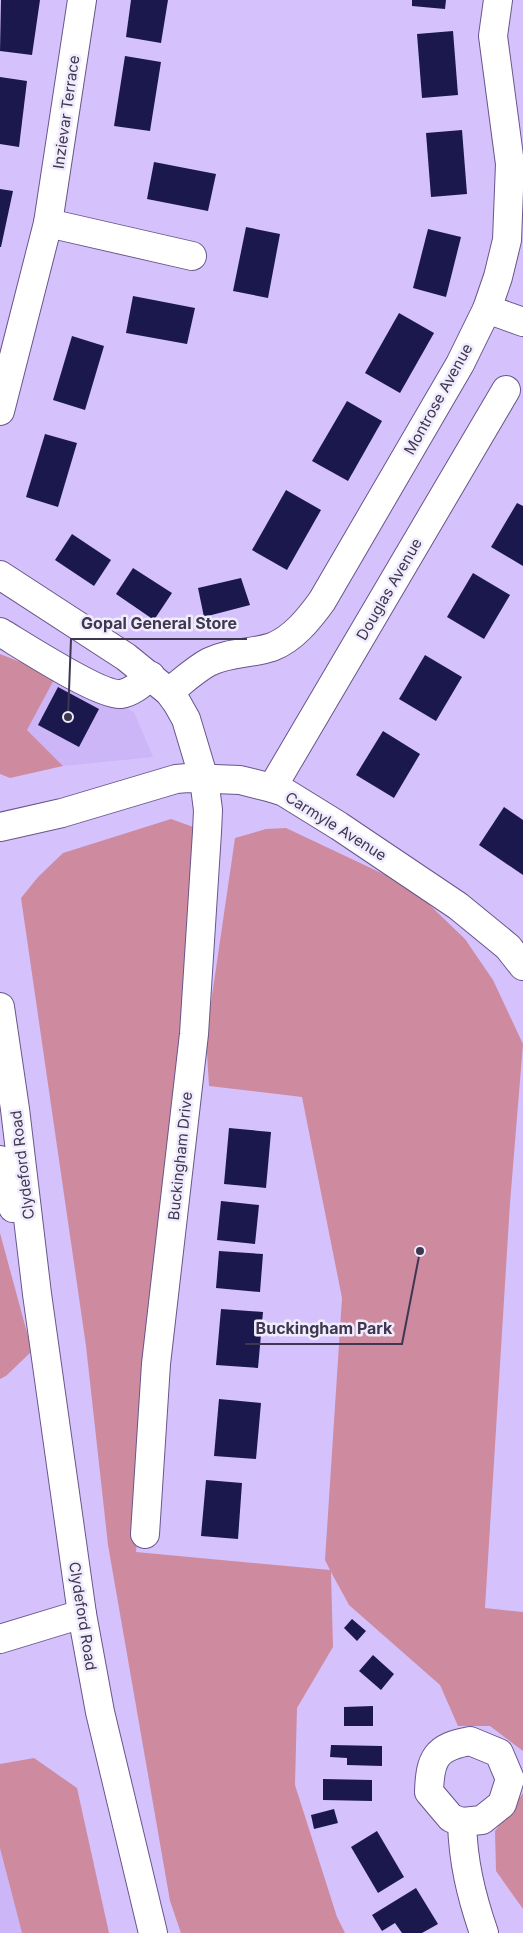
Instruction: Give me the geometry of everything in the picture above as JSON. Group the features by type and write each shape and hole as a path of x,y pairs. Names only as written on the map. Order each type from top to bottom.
{"street":[{"name":"Inzievar Terrace","path":"0,411 48,223 82,0"},
{"name":"Montrose Avenue","path":"160,684 189,675 209,662 226,656 272,647 285,639 311,617 460,364 487,309 507,240 510,204 510,164 493,36 498,0"},
{"path":"48,223 192,256"},
{"path":"487,309 523,322"},
{"name":"Douglas Avenue","path":"272,788 506,390"},
{"path":"0,575 126,657 160,684 177,703 186,719 204,779"},
{"path":"0,632 93,686 111,694 122,694 160,684"},
{"name":"Carmyle Avenue","path":"0,827 62,813 176,779 240,780 272,788 302,802 458,906 508,947 523,966"},
{"name":"Buckingham Drive","path":"145,1534 156,1364 194,1034 208,810 204,779"},
{"name":"Clydeford Road","path":"0,1007 15,1110 37,1294 82,1614 100,1712 153,1933"},
{"name":"Clydeford Road","path":"0,1160 37,1294"},
{"path":"0,1639 82,1614"},
{"path":"462,1822 462,1848 470,1894 484,1933"}],"shaded area":[{"path":"0,654 56,676 27,730 63,766 10,778 0,774"},
{"path":"56,676 134,712 153,757 63,766 27,730"},
{"path":"171,819 199,829 156,1364 136,1552 330,1570 325,1560 342,1298 302,1097 209,1086 206,1037 235,838 266,829 286,828 411,887 465,939 493,980 523,1044 510,1203 485,1608 523,1612 523,1751 490,1726 458,1726 440,1685 349,1605 331,1572 333,1647 297,1708 295,1785 337,1917 345,1933 181,1933 170,1901 108,1545 86,1346 21,898 38,877 63,853"},
{"path":"0,1233 32,1351 6,1376 0,1379"},
{"path":"34,1758 77,1788 109,1933 22,1933 0,1848 0,1764"},
{"path":"523,1793 523,1909 496,1871 495,1831"},
{"path":"0,1848 22,1933 0,1933"}],"building":[{"path":"1,0 40,0 32,55 0,51"},
{"path":"131,0 168,0 161,43 126,37"},
{"path":"412,0 446,0 445,9 412,6"},
{"path":"453,31 458,95 422,98 417,34"},
{"path":"125,56 161,62 150,131 114,126"},
{"path":"0,77 27,81 19,147 0,144"},
{"path":"462,130 467,194 431,197 426,133"},
{"path":"154,162 216,174 208,211 147,199"},
{"path":"0,189 13,191 1,247 0,247"},
{"path":"246,227 280,234 268,298 233,291"},
{"path":"428,229 461,237 446,297 413,288"},
{"path":"133,296 195,308 187,344 126,333"},
{"path":"399,313 434,333 400,393 365,373"},
{"path":"72,336 104,346 85,410 53,400"},
{"path":"347,401 382,421 348,481 312,461"},
{"path":"45,434 77,443 58,507 26,497"},
{"path":"286,490 321,510 287,570 252,550"},
{"path":"517,503 523,506 523,566 491,547"},
{"path":"72,534 111,560 94,586 55,560"},
{"path":"133,568 172,593 154,620 116,594"},
{"path":"473,573 510,595 484,639 447,617"},
{"path":"241,578 250,605 204,617 198,588"},
{"path":"425,655 462,677 436,721 399,699"},
{"path":"58,687 99,709 79,747 38,725"},
{"path":"383,731 420,754 394,798 356,775"},
{"path":"504,807 523,820 523,875 479,845"},
{"path":"229,1128 271,1132 266,1188 224,1184"},
{"path":"221,1201 259,1205 255,1244 217,1240"},
{"path":"219,1251 263,1254 260,1292 216,1288"},
{"path":"221,1309 263,1312 258,1368 216,1365"},
{"path":"219,1399 261,1403 256,1459 214,1456"},
{"path":"206,1480 242,1483 238,1539 201,1536"},
{"path":"352,1619 366,1631 357,1641 344,1628"},
{"path":"373,1655 394,1674 381,1690 359,1671"},
{"path":"373,1706 373,1726 344,1726 344,1707"},
{"path":"331,1745 382,1746 382,1766 347,1765 347,1758 330,1757"},
{"path":"323,1779 372,1780 372,1801 323,1800"},
{"path":"334,1809 338,1823 314,1829 311,1815"},
{"path":"377,1831 404,1877 378,1893 351,1847"},
{"path":"416,1888 438,1924 422,1933 402,1933 395,1923 382,1931 372,1915"}],"place":[{"name":"Gopal General Store","path":"68,717"},
{"name":"Buckingham Park","path":"420,1251"}]}
